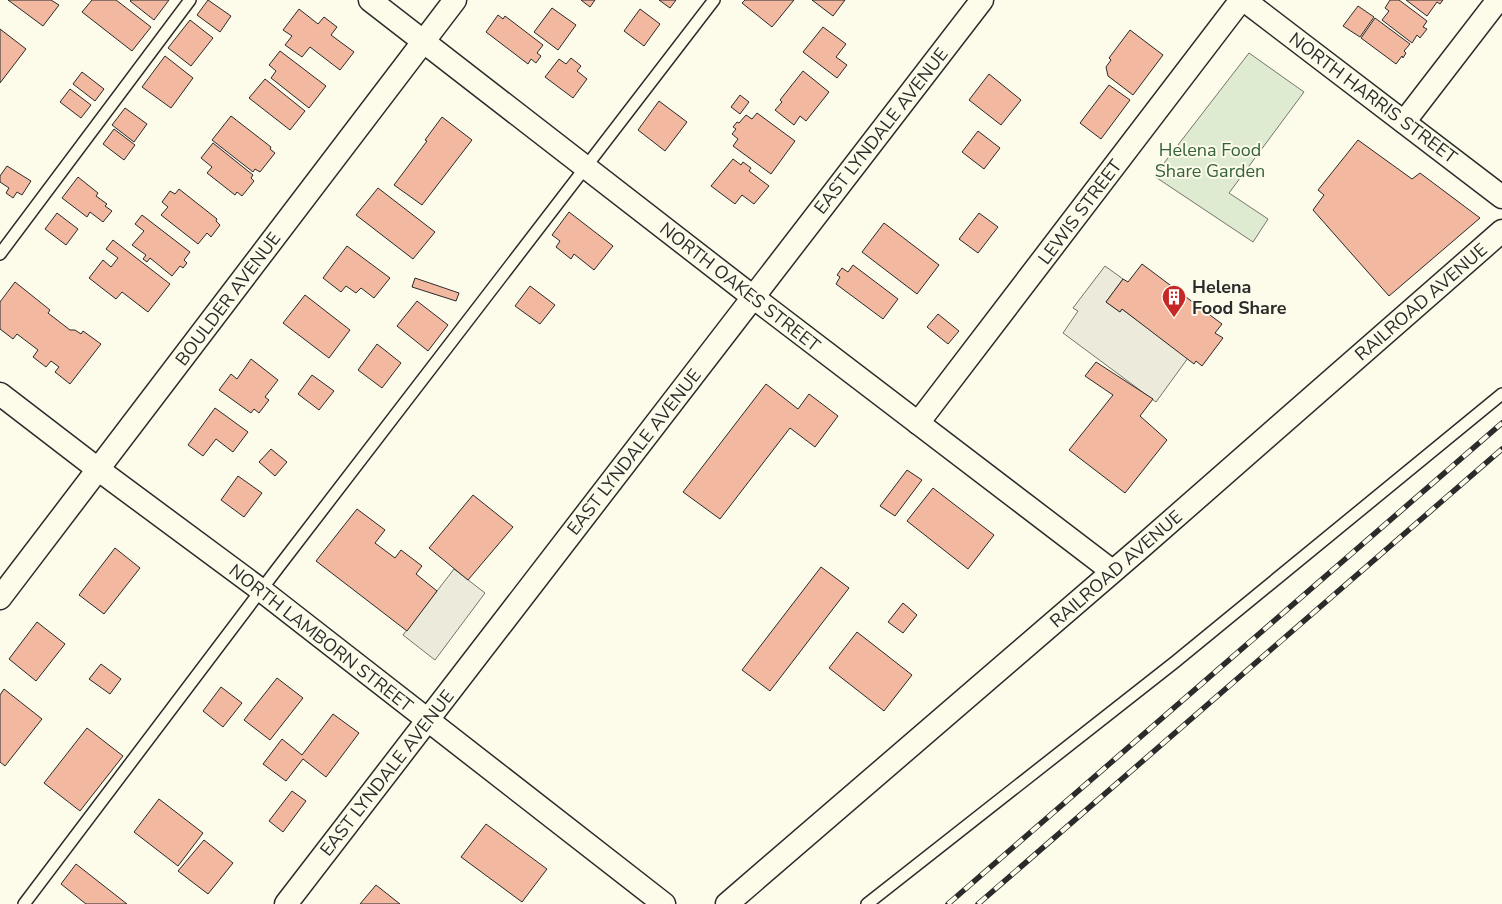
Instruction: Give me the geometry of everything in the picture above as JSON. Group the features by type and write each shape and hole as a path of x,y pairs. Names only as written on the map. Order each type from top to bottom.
{"street":[{"name":"NORTH OAKES STREET","path":"370,0 753,297 1112,571"},
{"name":"BOULDER AVENUE","path":"0,598 454,0"},
{"name":"EAST LYNDALE AVENUE","path":"286,904 982,0"},
{"name":"NORTH HARRIS STREET","path":"1243,0 1502,197"},
{"name":"LEWIS STREET","path":"918,423 1243,0"},
{"path":"1404,122 1498,0"},
{"name":"RAILROAD AVENUE","path":"727,904 1154,536 1502,231"},
{"name":"NORTH LAMBORN STREET","path":"0,394 261,590 664,904"}],"lane":[{"path":"0,254 190,0"},
{"path":"24,904 261,590 714,0"},
{"path":"867,904 1175,662 1502,394"}],"green space":[{"name":"Helena Food Share Garden","path":"1249,53 1304,92 1229,193 1268,219 1253,242 1154,176"}],"shaded area":[{"path":"1105,266 1123,279 1106,302 1120,312 1122,309 1188,358 1156,402 1063,333 1078,311 1073,308"},
{"path":"454,569 485,593 435,660 403,635"}],"building":[{"path":"8,0 51,0 59,5 43,26"},
{"path":"92,0 116,0 151,27 132,51 82,12"},
{"path":"131,0 169,0 154,20"},
{"path":"208,0 231,16 220,32 197,15"},
{"path":"581,0 595,0 590,7"},
{"path":"659,0 676,0 670,8"},
{"path":"745,0 794,0 772,27 742,3"},
{"path":"812,0 845,0 833,16"},
{"path":"1390,0 1399,0 1427,21 1423,27 1427,29 1420,38 1417,35 1412,43 1382,20 1389,11 1385,8"},
{"path":"1406,0 1443,0 1440,4 1437,2 1427,16"},
{"path":"1358,6 1374,17 1360,37 1343,26"},
{"path":"552,8 576,25 558,50 534,32"},
{"path":"299,9 318,24 324,17 337,27 331,35 354,52 340,70 310,47 302,57 285,45 292,36 283,30"},
{"path":"640,9 660,24 644,46 624,31"},
{"path":"498,15 503,19 505,16 543,45 537,53 541,56 536,63 531,59 528,64 486,32"},
{"path":"1375,18 1410,44 1404,51 1406,53 1403,58 1402,56 1396,64 1361,38"},
{"path":"190,20 213,38 191,66 168,48"},
{"path":"823,27 846,44 836,57 847,65 837,78 803,52"},
{"path":"0,29 26,49 0,83"},
{"path":"1130,30 1163,55 1133,95 1108,76 1106,67 1111,60 1109,58"},
{"path":"280,51 326,86 309,108 271,78 276,71 269,65"},
{"path":"165,56 193,78 171,108 142,87"},
{"path":"571,58 581,66 577,71 587,79 573,98 545,77 559,59 566,64"},
{"path":"803,71 829,92 806,121 800,116 794,125 775,110 782,102 780,100"},
{"path":"82,72 104,89 95,101 73,84"},
{"path":"989,74 1021,100 1001,125 969,100"},
{"path":"265,79 305,111 290,130 249,98"},
{"path":"1109,85 1130,100 1101,139 1080,123"},
{"path":"70,89 91,105 81,118 60,102"},
{"path":"740,95 749,102 740,114 731,107"},
{"path":"659,101 687,122 665,151 638,130"},
{"path":"125,108 147,124 134,142 112,125"},
{"path":"757,113 795,141 771,174 733,146 738,139 732,134 736,129 733,127 746,115 752,119"},
{"path":"231,116 271,147 270,149 275,153 260,172 255,169 253,172 212,140"},
{"path":"442,117 472,140 422,205 394,185 427,141 425,140"},
{"path":"114,129 135,145 124,160 103,144"},
{"path":"978,131 1000,148 984,169 962,152"},
{"path":"1358,140 1412,179 1420,173 1480,218 1389,296 1313,210 1324,195 1318,190"},
{"path":"213,143 253,175 251,178 254,181 242,196 237,192 235,195 207,173 212,167 201,158"},
{"path":"733,159 741,165 743,162 751,168 749,171 769,186 754,204 742,195 735,204 711,186"},
{"path":"7,166 31,181 22,195 17,192 13,198 6,193 9,188 0,182 0,176"},
{"path":"78,177 98,193 96,196 107,204 105,206 112,211 103,222 90,212 87,217 62,198"},
{"path":"378,188 435,232 413,259 356,215"},
{"path":"179,189 217,219 216,221 220,225 211,237 207,233 198,244 161,215 168,207 162,202 170,191 175,194"},
{"path":"569,212 613,246 594,270 574,254 571,259 556,247 560,241 552,235"},
{"path":"57,213 78,229 66,245 45,229"},
{"path":"979,213 998,227 978,253 959,239"},
{"path":"142,215 190,252 184,260 187,263 183,268 180,266 172,276 150,258 147,262 143,259 146,255 132,245 144,231 135,224"},
{"path":"884,223 939,265 917,294 862,252"},
{"path":"113,240 170,284 148,312 122,292 116,299 89,278 103,260 111,267 118,258 106,249"},
{"path":"347,246 390,278 374,298 361,288 356,293 346,286 341,292 323,278"},
{"name":"Helena Food Share","path":"1142,264 1222,324 1215,333 1223,338 1202,366 1196,361 1194,364 1122,309 1120,312 1106,302 1123,279 1128,282"},
{"path":"853,265 898,299 883,319 836,284 840,277 837,275 842,268 848,272"},
{"path":"415,278 459,293 456,301 412,287"},
{"path":"15,282 50,310 48,313 70,330 75,330 81,334 83,331 101,344 70,384 55,372 59,367 51,361 46,367 33,357 38,350 17,334 13,339 0,329 0,302"},
{"path":"530,286 555,305 540,324 515,306"},
{"path":"305,295 350,330 329,358 283,323"},
{"path":"417,301 448,325 428,351 397,326"},
{"path":"938,314 959,331 948,344 927,327"},
{"path":"377,344 401,363 382,388 358,370"},
{"path":"251,359 278,380 265,397 269,400 259,413 254,409 251,413 219,390 231,374 237,379"},
{"path":"1096,362 1153,399 1140,416 1167,440 1125,493 1069,450 1113,395 1085,376"},
{"path":"312,375 334,391 319,410 298,394"},
{"path":"766,384 798,409 809,394 838,416 815,447 790,428 720,519 683,492"},
{"path":"215,408 248,432 233,452 216,439 203,456 188,445"},
{"path":"271,449 287,462 275,476 259,462"},
{"path":"907,470 922,480 895,516 880,506"},
{"path":"238,476 262,493 244,517 221,500"},
{"path":"933,488 994,535 968,569 907,521"},
{"path":"473,495 513,527 468,580 429,548"},
{"path":"357,509 385,530 375,543 395,558 401,550 422,566 416,574 437,591 407,631 316,561"},
{"path":"115,548 140,568 104,614 79,595"},
{"path":"821,567 849,588 770,691 742,670"},
{"path":"903,603 917,615 903,633 888,622"},
{"path":"37,622 65,644 36,681 9,659"},
{"path":"857,632 912,675 884,711 829,668"},
{"path":"101,664 121,679 110,694 89,679"},
{"path":"277,678 303,698 270,740 244,720"},
{"path":"221,687 242,703 223,727 203,711"},
{"path":"4,689 42,719 5,766 0,762 0,695"},
{"path":"333,714 359,733 326,777 303,759 286,781 263,764 282,739 302,755"},
{"path":"87,728 123,756 80,811 44,783"},
{"path":"292,791 306,801 283,832 269,821"},
{"path":"159,799 203,833 178,866 134,832"},
{"path":"486,824 547,869 522,902 461,857"},
{"path":"204,840 233,863 208,894 178,871"},
{"path":"76,864 127,904 86,904 61,884"},
{"path":"376,885 400,904 360,904"}],"railway":[{"path":"948,904 1502,423"},
{"path":"978,904 1502,449"}],"place":[{"name":"Helena Food Share","path":"1174,318"}]}
